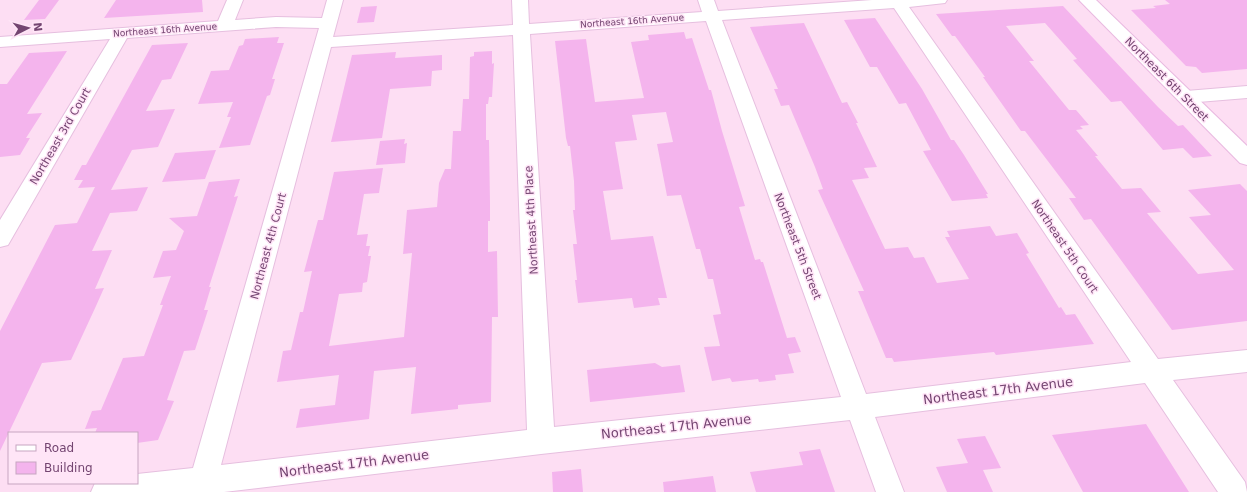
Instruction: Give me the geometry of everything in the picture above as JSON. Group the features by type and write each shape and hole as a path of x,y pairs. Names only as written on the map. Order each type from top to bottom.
{"street":[{"path":"224,26 235,0"},
{"name":"Northeast 4th Court","path":"201,487 335,0"},
{"name":"Northeast 4th Place","path":"520,0 541,440"},
{"name":"Northeast 16th Avenue","path":"0,42 276,22 327,32 356,41 522,29 708,8 939,0"},
{"name":"Northeast 6th Street","path":"1087,0 1247,158"},
{"name":"Northeast 5th Court","path":"897,1 1235,492"},
{"name":"Northeast 5th Street","path":"708,8 890,492"},
{"name":"Northeast 3rd Court","path":"0,239 120,34"},
{"path":"1186,97 1247,92"},
{"name":"Northeast 17th Avenue","path":"104,492 201,487 541,440 858,407 1151,371 1247,361"}],"building":[{"path":"39,0 59,0 45,19 24,20"},
{"path":"116,0 202,0 203,12 104,18"},
{"path":"1165,0 1247,0 1247,69 1202,73 1196,67 1186,66 1131,10 1156,8 1153,6 1170,4"},
{"path":"377,6 374,22 357,23 361,7"},
{"path":"1063,6 1158,107 1178,126 1183,125 1212,156 1193,158 1183,148 1163,150 1121,101 1111,102 1073,60 1077,59 1045,23 1006,26 1034,61 1029,61 1069,110 1076,110 1089,125 1080,126 1083,129 1076,130 1098,156 1095,156 1122,189 1141,188 1161,212 1147,213 1198,274 1234,270 1189,217 1211,215 1188,190 1240,184 1247,191 1247,321 1172,330 1091,219 1084,220 1069,198 1076,198 1025,131 1021,131 983,77 985,77 955,36 952,36 936,14"},
{"path":"875,18 922,89 951,140 954,140 964,155 988,194 986,194 988,198 952,201 923,151 931,150 906,103 899,104 877,67 870,67 844,20"},
{"path":"804,23 842,103 847,102 858,123 856,123 877,167 864,168 869,178 852,180 885,249 908,247 914,258 924,257 937,283 969,279 945,237 950,237 947,231 990,226 996,236 1017,233 1029,253 1026,254 1059,308 1061,307 1066,315 1075,314 1094,344 996,355 994,352 894,362 892,358 886,358 858,291 864,291 818,190 823,189 815,167 789,105 781,106 774,89 778,89 750,27"},
{"path":"684,32 686,39 692,38 709,90 711,90 745,206 739,207 755,260 760,259 761,262 763,262 787,338 795,337 801,352 788,354 794,373 775,375 776,380 759,382 758,379 732,382 730,378 712,381 704,347 720,346 713,315 721,314 713,279 708,279 700,249 696,249 681,195 667,196 657,144 673,142 666,112 632,115 637,140 615,142 623,189 603,191 611,240 653,236 667,298 658,298 660,305 634,308 632,298 578,303 573,244 577,244 573,210 575,210 574,181 570,146 568,146 566,138 555,41 586,39 595,102 644,98 631,42 649,40 648,35"},
{"path":"279,37 277,43 284,43 272,79 275,79 270,95 267,96 250,145 219,148 231,117 227,117 233,102 198,104 211,71 229,70 239,46 243,45 245,39"},
{"path":"188,43 171,79 162,80 146,111 175,109 158,147 132,150 111,190 148,187 137,211 110,213 92,251 112,250 95,289 104,288 96,306 71,360 42,363 0,451 0,331 55,225 77,223 95,187 78,188 83,180 74,180 82,165 86,165 152,45"},
{"path":"67,51 27,114 42,113 26,138 30,138 20,155 0,157 0,84 7,84 29,53"},
{"path":"492,51 492,64 494,63 492,97 489,97 488,104 486,104 486,140 489,140 490,203 490,221 488,221 488,252 497,251 498,317 492,317 491,402 458,405 458,409 411,414 416,367 374,371 369,419 296,428 300,409 335,405 339,375 277,382 283,351 291,350 300,312 303,312 312,271 304,272 318,220 323,220 334,172 383,168 379,193 364,194 357,235 368,234 366,246 370,246 368,256 371,256 367,282 363,283 362,292 339,294 329,346 404,337 412,253 403,254 407,210 437,207 439,183 445,169 451,169 453,131 461,131 463,99 469,99 470,57 474,56 474,52"},
{"path":"396,52 395,58 442,55 442,70 432,71 431,86 390,89 382,138 331,142 352,55"},
{"path":"405,139 404,144 407,143 405,163 376,165 380,141"},
{"path":"216,150 205,179 162,182 175,153"},
{"path":"240,179 234,197 238,196 209,287 211,287 204,310 208,310 195,350 184,351 167,400 174,401 158,440 138,443 138,432 95,432 97,428 85,429 92,411 101,410 123,358 144,356 163,305 160,305 171,276 153,278 163,251 176,250 184,231 169,218 197,216 209,182"},
{"path":"655,363 662,367 680,365 685,392 590,402 587,370"},
{"path":"1146,424 1189,492 1083,492 1052,435"},
{"path":"985,436 1001,468 983,470 993,492 947,492 936,467 968,463 957,439"},
{"path":"820,449 835,492 756,492 750,472 803,465 799,452"},
{"path":"581,469 583,492 553,492 552,472"},
{"path":"713,476 716,492 664,492 663,482"}]}
